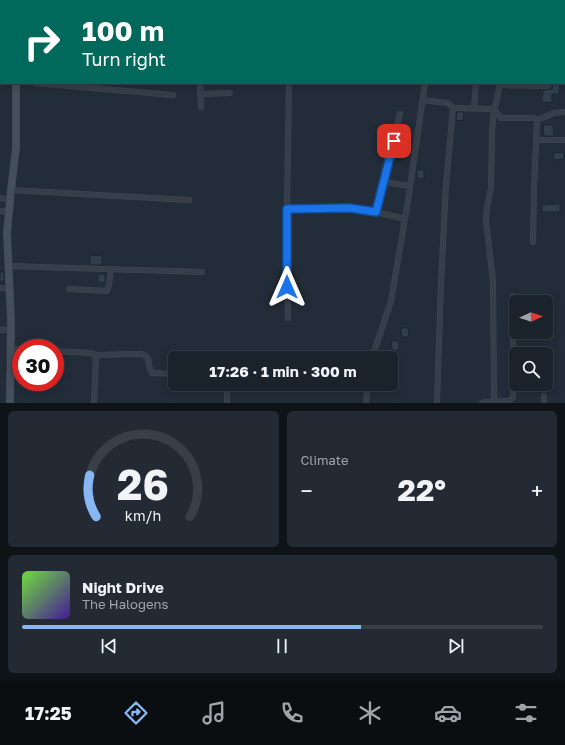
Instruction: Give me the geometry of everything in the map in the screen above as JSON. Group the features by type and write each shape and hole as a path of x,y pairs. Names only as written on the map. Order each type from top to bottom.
{"street":[{"path":"10,403 11,329 7,233 10,212 10,190 16,148 16,84"},
{"path":"46,84 173,95"},
{"path":"200,84 201,107"},
{"path":"288,318 287,209 289,84"},
{"path":"374,351 391,301 405,219 425,84"},
{"path":"474,108 476,84"},
{"path":"494,401 494,281 486,221 491,188 494,111 500,84 548,86"},
{"path":"200,94 230,93"},
{"path":"422,100 448,103 452,108 441,282 437,403"},
{"path":"452,108 489,109 494,111 501,118 534,118 537,120 554,113 565,112"},
{"path":"376,212 400,114"},
{"path":"533,242 537,120"},
{"path":"536,140 565,140"},
{"path":"384,182 410,186"},
{"path":"10,190 189,200"},
{"path":"0,198 10,200"},
{"path":"287,209 350,208 405,219"},
{"path":"0,211 10,212"},
{"path":"8,266 202,272"},
{"path":"69,289 107,291 111,269"},
{"path":"0,288 9,289"},
{"path":"0,330 11,329"},
{"path":"482,403 509,401 513,397 513,339"},
{"path":"64,352 91,353 96,356 141,354 148,358 152,373 168,374"},
{"path":"94,403 96,356"},
{"path":"226,403 227,391"},
{"path":"366,403 367,391"},
{"path":"544,396 544,403"}],"building":[{"path":"553,84 560,84 559,94 552,94 552,102 542,103 543,90 552,89"},
{"path":"457,112 464,112 463,121 456,120"},
{"path":"543,125 553,125 554,136 544,136"},
{"path":"563,152 564,159 554,160 553,153"},
{"path":"417,170 424,170 424,179 417,178"},
{"path":"560,204 560,212 542,212 542,205"},
{"path":"90,255 102,256 102,265 90,265"},
{"path":"0,272 4,272 4,282 0,281"},
{"path":"98,274 105,274 105,283 98,282"},
{"path":"401,328 409,328 408,337 402,337"},
{"path":"391,341 399,341 399,350 392,350"}],"route":[{"path":"287,287 287,209 350,208 376,212 394,141"}]}
